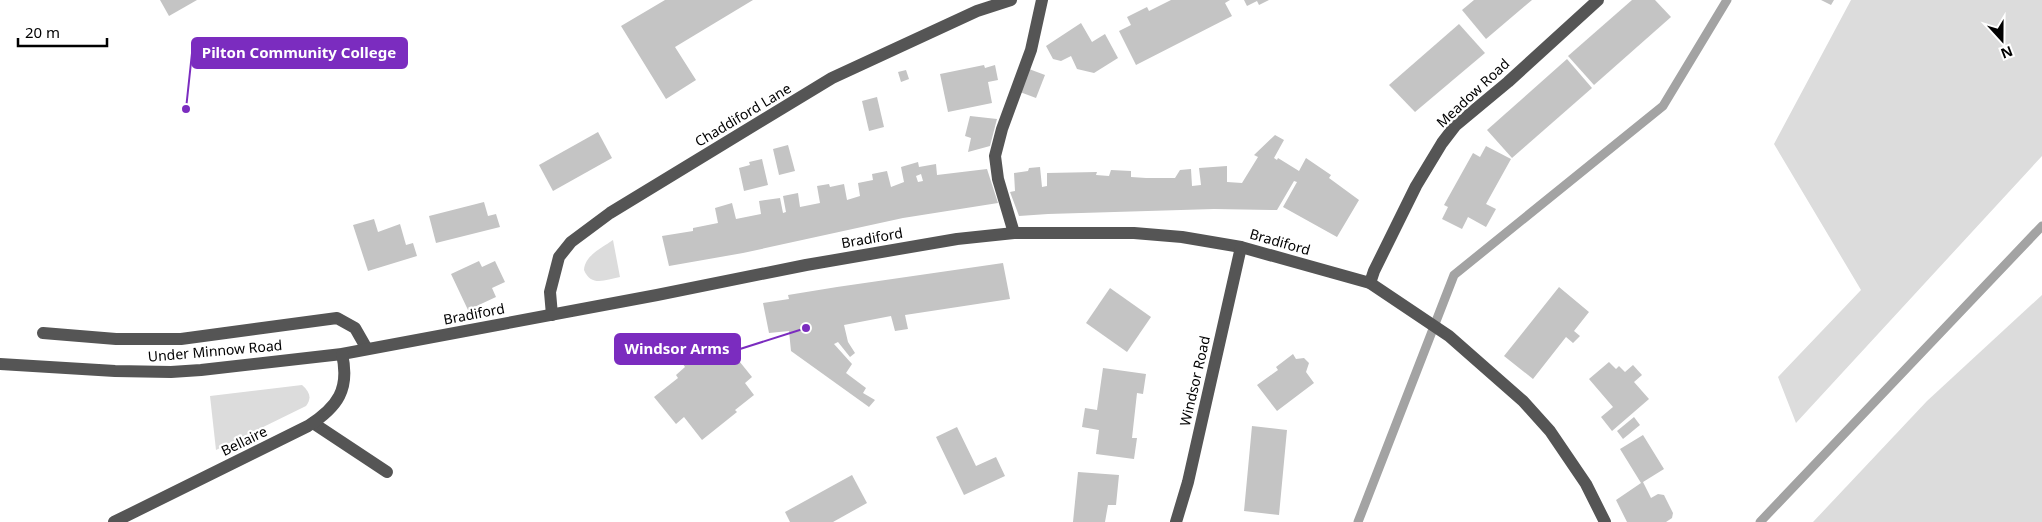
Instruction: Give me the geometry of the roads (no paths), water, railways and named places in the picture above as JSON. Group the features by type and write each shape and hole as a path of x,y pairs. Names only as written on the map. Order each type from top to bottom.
{"street":[{"name":"Chaddiford Lane","path":"552,315 550,292 559,258 570,242 610,213 832,78 969,15 1011,0"},
{"path":"1014,233 998,179 996,156 1002,129 1031,50 1042,0"},
{"name":"Meadow Road","path":"1370,283 1374,270 1416,186 1455,126 1508,82 1598,0"},
{"name":"Bradiford","path":"342,354 806,265 956,239 1014,233 1134,233 1182,237 1241,247 1370,283 1449,336 1523,401 1550,431 1586,484 1605,522"},
{"name":"Windsor Road","path":"1176,522 1188,482 1241,247"},
{"path":"43,334 116,339 181,339 337,318 355,328 367,349"},
{"name":"Under Minnow Road","path":"0,364 171,372 342,354"},
{"name":"Bellaire","path":"114,522 313,423 335,405 343,389 345,369 342,354"},
{"path":"313,423 387,472"}],"waterway":[{"path":"1358,522 1454,275 1663,106 1727,0"},
{"path":"1760,522 2042,226"}],"place":[{"name":"Pilton Community College","path":"186,109"},
{"name":"Windsor Arms","path":"806,328"}]}
